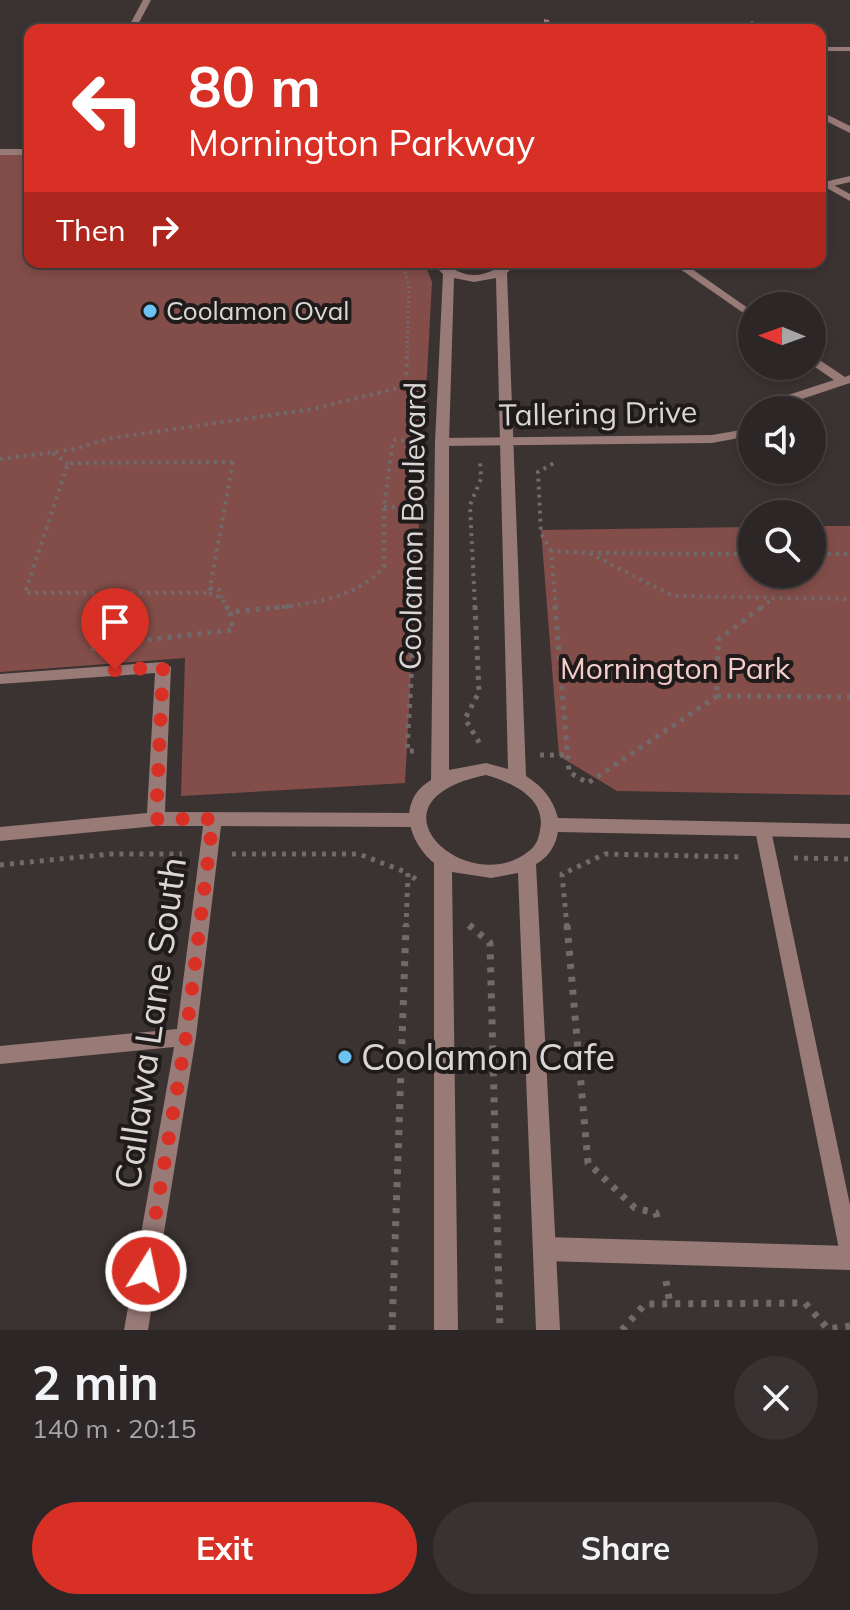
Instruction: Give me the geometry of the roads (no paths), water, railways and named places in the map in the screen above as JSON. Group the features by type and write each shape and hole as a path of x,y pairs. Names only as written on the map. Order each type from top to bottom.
{"street":[{"path":"134,24 147,0"},
{"path":"826,49 850,49"},
{"path":"826,117 850,130"},
{"path":"0,152 24,152"},
{"path":"826,185 850,179"},
{"path":"826,187 850,198"},
{"path":"443,268 449,273 476,278 501,273 506,268"},
{"path":"684,268 738,306"},
{"name":"Coolamon Boulevard","path":"440,780 442,442 449,273"},
{"path":"501,273 517,776"},
{"path":"826,367 847,380"},
{"path":"798,396 847,380"},
{"name":"Tallering Drive","path":"442,442 712,439 738,434"},
{"path":"0,679 163,667 156,819"},
{"path":"482,769 517,776 544,797 552,825 548,838 527,861 493,871 475,870 443,861 428,847 416,820 419,805 440,780 482,769"},
{"path":"0,834 156,819 416,820"},
{"name":"Callawa Lane South","path":"136,1330 186,1037 213,819"},
{"path":"552,825 850,831"},
{"path":"443,861 446,1330"},
{"path":"527,861 548,1330"},
{"path":"0,1055 186,1037"},
{"path":"545,1249 850,1256"}],"lane":[{"path":"546,20 546,24"},
{"path":"763,830 850,1256"}],"place":[{"name":"Coolamon Oval","path":"150,311"},
{"name":"Coolamon Cafe","path":"345,1057"}],"park label":[{"name":"Mornington Park","path":"675,669"}]}
